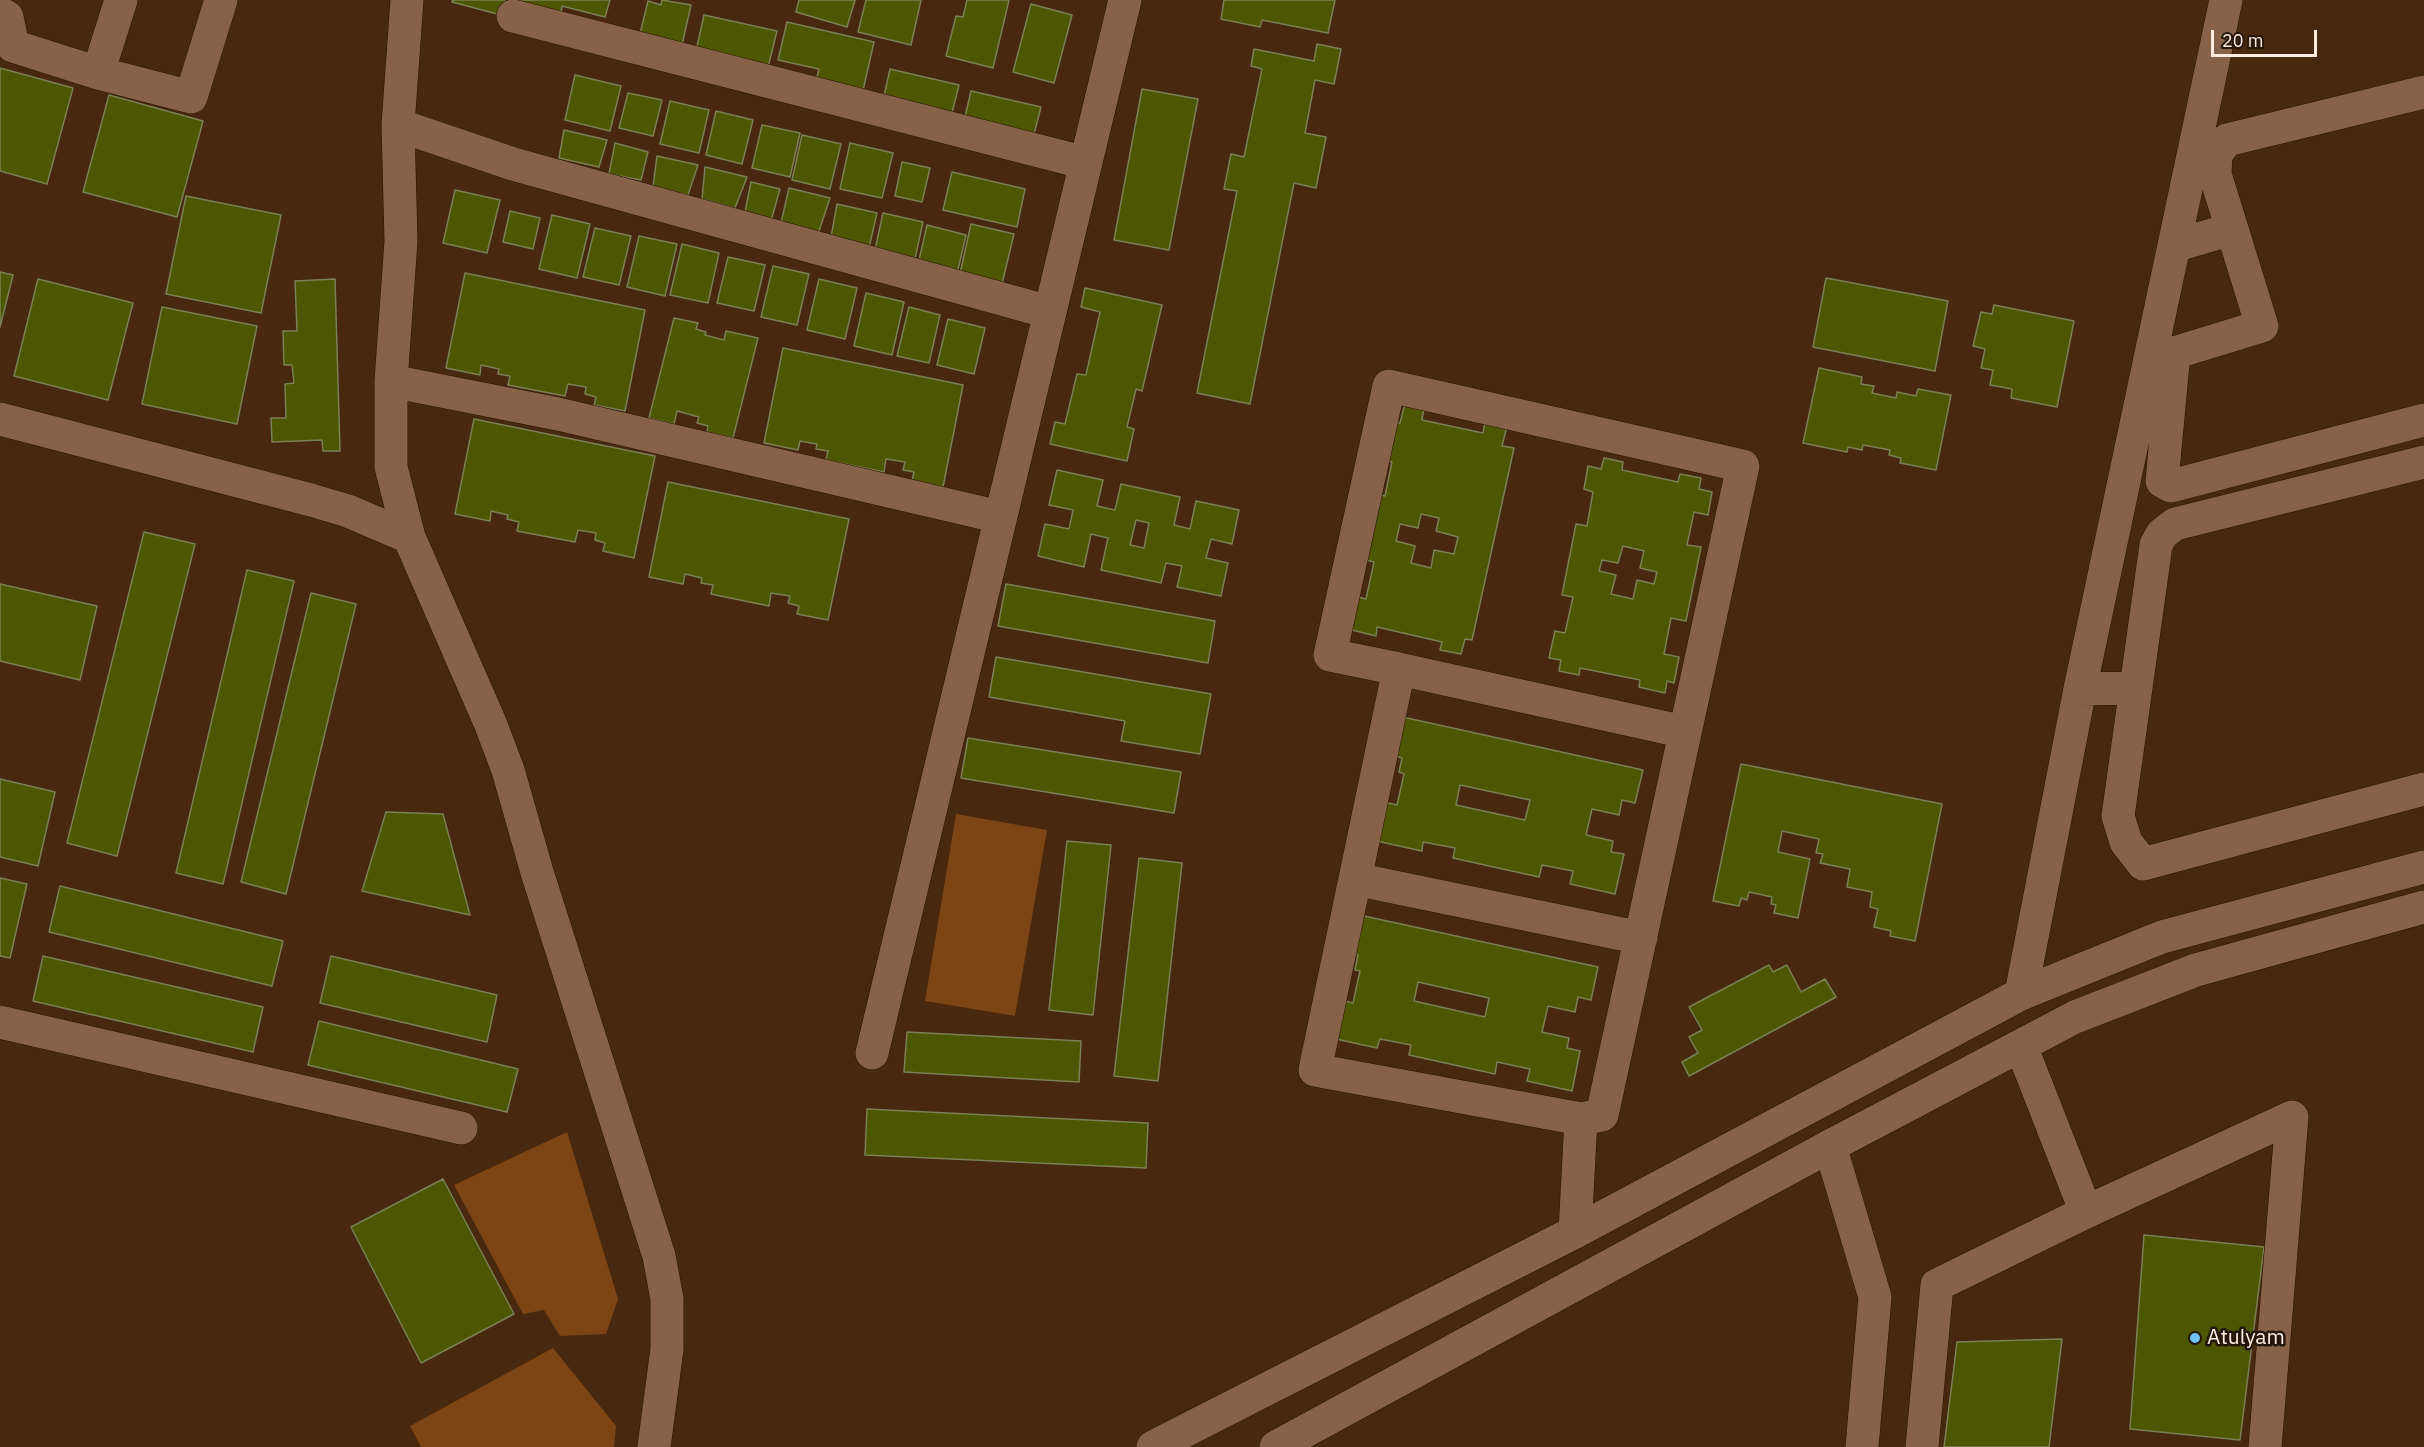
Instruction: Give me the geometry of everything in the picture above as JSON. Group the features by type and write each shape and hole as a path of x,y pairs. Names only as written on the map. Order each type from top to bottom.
{"street":[{"path":"98,73 121,0"},
{"path":"7,10 13,46 98,73 191,98 221,0"},
{"path":"407,0 398,125 401,241 391,381 391,467 409,537 491,725 508,770 537,872 659,1256 667,1299 667,1349 654,1447"},
{"path":"872,1053 1125,0"},
{"path":"2226,0 2174,246 2162,356 2162,482 2171,486 2424,420"},
{"path":"513,16 1086,163"},
{"path":"2162,356 2262,326 2215,174 2216,154 2227,140 2424,92"},
{"path":"398,125 513,164 1050,312"},
{"path":"2174,246 2232,229"},
{"path":"2020,994 2080,688 2162,356"},
{"path":"391,381 558,414 1000,517"},
{"path":"1399,669 1316,1070 1581,1119 1602,1115 1743,466 1389,386 1330,655 1399,669 1685,732"},
{"path":"0,419 311,500 348,511 409,537"},
{"path":"2424,462 2175,524 2163,534 2156,545 2118,816 2126,842 2143,864 2424,789"},
{"path":"2080,688 2136,688"},
{"path":"1153,1447 1575,1232 2020,994 2162,937 2424,867"},
{"path":"1355,879 1641,938"},
{"path":"1276,1447 1830,1146 2075,1017 2196,970 2424,907"},
{"path":"0,1022 461,1128"},
{"path":"2021,1046 2086,1212"},
{"path":"1922,1447 1937,1285 2086,1212 2292,1117 2265,1447"},
{"path":"1575,1232 1581,1119"},
{"path":"1830,1146 1875,1297 1862,1447"}],"shaded area":[{"path":"956,814 1047,830 1015,1016 925,1001"},
{"path":"567,1132 618,1299 606,1334 560,1336 544,1310 523,1314 454,1185"},
{"path":"553,1348 616,1426 614,1447 421,1447 410,1426"}],"building":[{"path":"453,0 505,0 501,15 452,2"},
{"path":"519,0 610,0 605,17 562,6 560,17 517,7"},
{"path":"662,0 691,5 681,49 640,34 648,1 661,5"},
{"path":"799,0 855,0 847,27 796,12"},
{"path":"866,0 921,0 911,45 858,32"},
{"path":"967,0 1009,0 993,68 946,56 956,16 963,17"},
{"path":"1224,0 1335,0 1328,33 1262,20 1260,27 1221,19"},
{"path":"1031,4 1072,15 1054,83 1013,72"},
{"path":"704,15 777,31 768,67 696,51"},
{"path":"787,22 874,42 862,95 815,84 819,69 778,60"},
{"path":"1317,44 1341,49 1334,84 1315,80 1305,133 1326,137 1316,188 1294,183 1250,404 1197,393 1237,191 1224,189 1231,154 1244,157 1262,69 1251,66 1254,49 1314,61"},
{"path":"0,68 73,88 47,184 0,171"},
{"path":"890,69 959,85 950,121 882,105"},
{"path":"575,75 621,86 610,131 565,120"},
{"path":"1142,89 1198,99 1169,250 1114,240"},
{"path":"971,91 1041,107 1032,142 963,126"},
{"path":"628,93 662,100 653,136 619,128"},
{"path":"109,95 203,121 177,217 83,192"},
{"path":"670,101 709,110 699,153 660,144"},
{"path":"716,111 753,120 742,164 706,155"},
{"path":"762,125 800,133 790,177 752,168"},
{"path":"564,130 607,140 599,167 559,158"},
{"path":"802,135 841,144 830,189 792,180"},
{"path":"615,143 648,152 641,180 609,174"},
{"path":"850,143 893,153 882,198 840,189"},
{"path":"657,156 698,165 688,195 653,187"},
{"path":"902,162 930,168 922,202 895,196"},
{"path":"705,167 747,177 735,208 702,199"},
{"path":"952,172 1025,189 1017,227 943,210"},
{"path":"751,182 780,189 771,221 745,212"},
{"path":"789,188 830,198 818,234 781,223"},
{"path":"455,190 500,200 487,253 443,243"},
{"path":"186,196 281,215 261,313 166,294"},
{"path":"837,204 877,213 868,252 830,243"},
{"path":"510,211 540,218 533,249 503,242"},
{"path":"883,213 923,222 913,268 873,259"},
{"path":"552,215 590,224 577,278 539,269"},
{"path":"971,224 1014,234 1001,288 959,278"},
{"path":"927,225 966,235 956,278 917,269"},
{"path":"595,228 631,236 619,285 583,277"},
{"path":"639,236 677,244 665,296 627,287"},
{"path":"682,244 719,253 708,303 670,295"},
{"path":"728,257 765,265 754,311 717,303"},
{"path":"773,266 809,274 797,325 761,317"},
{"path":"0,272 13,275 0,327"},
{"path":"465,273 645,310 625,411 594,405 596,397 585,394 586,387 568,384 565,396 508,385 510,376 498,374 499,369 481,365 480,375 446,368"},
{"path":"1826,278 1948,301 1935,371 1813,347"},
{"path":"38,279 133,303 108,400 14,376"},
{"path":"335,279 340,451 323,451 322,440 272,442 271,418 286,418 285,384 294,383 292,365 284,365 283,331 297,331 295,281"},
{"path":"819,279 857,288 845,339 807,330"},
{"path":"1085,288 1162,305 1142,391 1136,389 1127,427 1134,429 1127,461 1050,444 1055,422 1065,424 1077,374 1086,375 1100,312 1081,307"},
{"path":"866,293 904,302 892,355 854,346"},
{"path":"1994,305 2074,321 2057,407 2011,398 2012,389 1990,385 1993,370 1981,368 1985,349 1973,346 1981,312 1992,314"},
{"path":"162,307 257,326 237,424 142,404"},
{"path":"909,307 940,315 929,363 897,356"},
{"path":"674,318 698,323 696,329 706,332 705,335 724,340 726,331 758,338 733,438 707,432 708,426 697,423 699,417 677,411 674,424 649,418"},
{"path":"948,319 985,328 974,374 937,365"},
{"path":"783,348 963,385 943,487 912,481 914,472 903,470 905,462 886,459 884,472 826,460 828,451 816,449 817,444 800,441 798,450 764,443"},
{"path":"1819,368 1862,377 1861,384 1874,386 1872,393 1896,398 1897,392 1916,396 1918,389 1951,395 1936,470 1900,463 1901,458 1889,455 1890,450 1863,445 1862,450 1848,447 1847,452 1803,443"},
{"path":"1405,403 1424,407 1422,420 1483,433 1485,421 1507,426 1502,446 1514,448 1472,640 1465,639 1461,654 1440,650 1442,642 1377,627 1376,636 1352,630 1351,595 1366,599 1374,562 1359,558 1373,493 1385,496 1392,462 1381,459 1389,420 1400,423","holes":["1421,514 1439,518 1436,531 1458,537 1454,554 1434,550 1431,568 1411,563 1415,546 1396,541 1400,524 1418,528"]},
{"path":"474,419 655,456 634,558 603,551 605,543 595,540 596,533 578,530 575,542 517,531 519,522 507,519 508,515 491,511 490,521 455,514"},
{"path":"1604,458 1623,462 1622,470 1678,482 1680,474 1701,478 1699,489 1712,492 1708,515 1694,512 1687,545 1701,547 1686,621 1671,618 1664,654 1679,657 1674,683 1667,681 1665,693 1639,687 1640,680 1580,668 1579,675 1559,671 1561,660 1549,658 1555,631 1565,633 1573,597 1562,595 1576,524 1587,526 1593,492 1584,489 1588,466 1601,469","holes":["1623,546 1644,551 1640,568 1657,572 1654,584 1637,580 1633,599 1611,594 1616,575 1599,571 1602,560 1618,563"]},
{"path":"1057,470 1103,480 1097,506 1115,510 1121,484 1180,497 1174,525 1190,529 1196,501 1239,510 1232,544 1211,539 1206,558 1228,563 1221,596 1177,587 1182,566 1166,563 1161,583 1101,570 1108,538 1091,534 1084,567 1038,556 1045,524 1069,529 1073,510 1049,505","holes":["1136,520 1149,523 1144,548 1130,545"]},
{"path":"668,482 849,519 828,620 797,614 799,606 788,603 790,596 771,593 769,606 711,594 713,585 701,583 702,578 685,574 683,584 649,577"},
{"path":"144,532 195,544 117,856 67,843"},
{"path":"247,570 294,581 223,884 176,873"},
{"path":"0,584 97,606 80,680 0,661"},
{"path":"1006,584 1215,621 1208,663 998,626"},
{"path":"311,593 356,604 286,894 241,882"},
{"path":"996,657 1211,694 1200,754 1121,741 1125,721 989,697"},
{"path":"1398,716 1643,770 1635,803 1622,800 1619,815 1592,809 1586,835 1613,841 1611,852 1624,854 1615,894 1570,884 1573,871 1542,865 1539,877 1453,858 1455,848 1423,842 1422,851 1372,840 1380,801 1397,805 1404,774 1399,772 1402,758 1390,755","holes":["1460,785 1530,800 1525,820 1456,805"]},
{"path":"968,738 1181,772 1174,813 961,778"},
{"path":"1741,764 1942,804 1915,941 1890,936 1891,931 1874,927 1878,909 1870,907 1872,892 1847,887 1850,869 1820,863 1823,854 1816,853 1819,839 1782,831 1778,852 1810,859 1798,918 1774,913 1776,905 1771,904 1772,897 1749,892 1747,900 1741,898 1739,906 1713,901"},
{"path":"0,779 55,792 38,866 0,857"},
{"path":"386,812 443,814 470,915 362,891"},
{"path":"1067,841 1111,845 1093,1015 1049,1010"},
{"path":"1139,858 1182,863 1158,1081 1114,1076"},
{"path":"0,878 27,884 10,958 0,956"},
{"path":"60,886 283,941 272,986 49,932"},
{"path":"1355,914 1598,967 1591,1000 1578,997 1575,1012 1548,1006 1542,1032 1569,1038 1567,1048 1580,1051 1572,1091 1527,1081 1530,1069 1497,1062 1495,1074 1409,1055 1411,1045 1380,1039 1377,1048 1327,1037 1336,999 1353,1003 1360,971 1355,970 1358,955 1346,952","holes":["1418,982 1489,998 1485,1017 1414,1001"]},
{"path":"43,956 263,1007 253,1052 33,1001"},
{"path":"331,956 497,995 487,1042 320,1003"},
{"path":"1769,965 1773,972 1787,965 1801,992 1825,979 1836,997 1689,1076 1682,1062 1698,1053 1689,1037 1702,1030 1689,1007"},
{"path":"319,1021 518,1069 507,1112 308,1065"},
{"path":"907,1032 1081,1041 1079,1082 904,1072"},
{"path":"867,1109 1148,1123 1146,1168 865,1155"},
{"path":"443,1179 514,1314 421,1363 351,1227"},
{"name":"Atulyam","path":"2144,1235 2264,1247 2240,1440 2130,1429"},
{"path":"2062,1339 2049,1447 1944,1447 1957,1342"}],"place":[{"name":"Atulyam","path":"2195,1338"}]}
